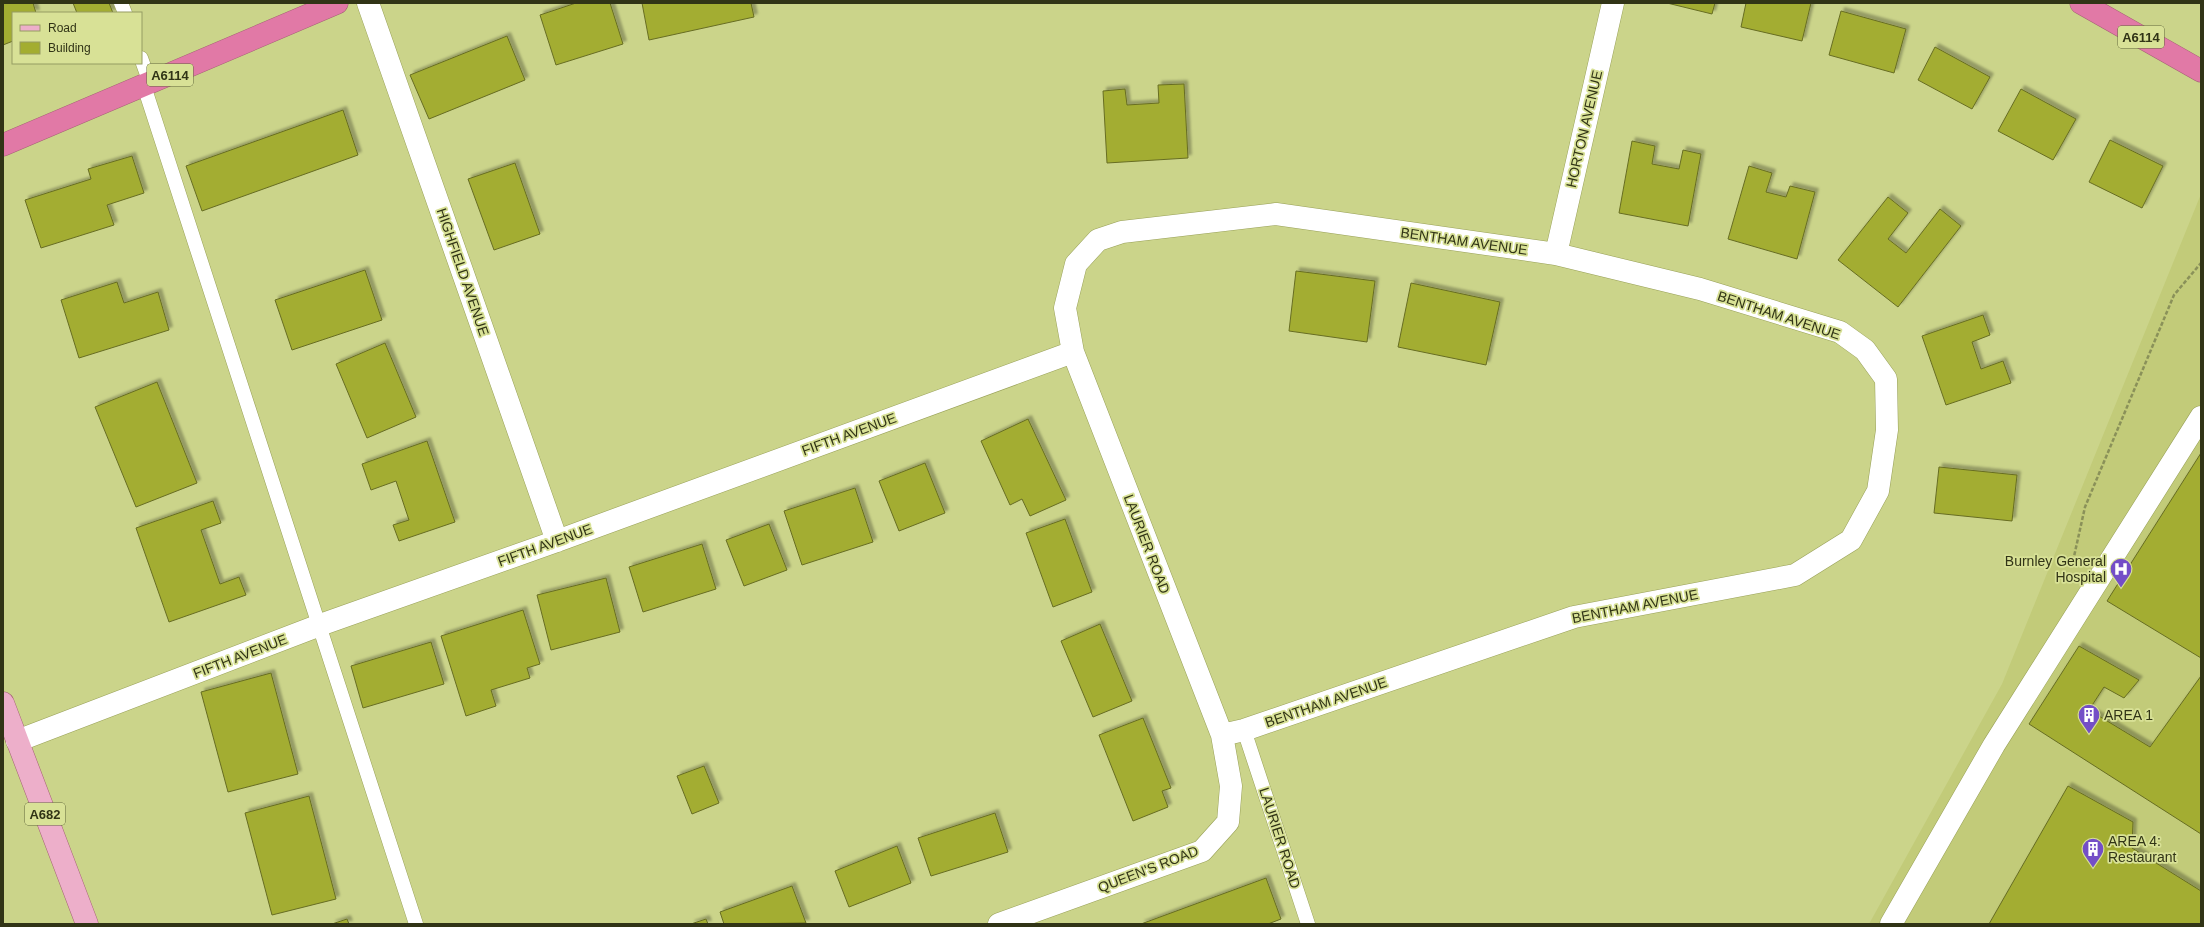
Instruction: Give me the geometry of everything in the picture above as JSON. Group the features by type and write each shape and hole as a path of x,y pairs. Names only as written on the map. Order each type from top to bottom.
{"highway":[{"name":"A6114","path":"3,145 337,3"},
{"name":"A6114","path":"2081,3 2201,71"}],"main road":[{"name":"A682","path":"3,703 86,924"}],"street":[{"name":"HIGHFIELD AVENUE","path":"368,3 557,541"},
{"name":"HORTON AVENUE","path":"1556,254 1613,3"},
{"name":"BENTHAM AVENUE","path":"1073,352 1065,308 1076,264 1098,240 1122,232 1276,214 1556,254 1700,289 1840,332 1865,350 1886,379 1887,430 1878,491 1850,540 1795,575 1574,617 1244,730 1222,735"},
{"name":"FIFTH AVENUE","path":"17,741 320,625 557,541 1073,352"},
{"name":"LAURIER ROAD","path":"1073,352 1222,735"},
{"path":"1891,924 1994,745 2201,417"},
{"name":"QUEEN'S ROAD","path":"999,924 1202,851 1228,822 1231,786 1222,735"}],"lane":[{"path":"142,62 147,85 416,924"},
{"name":"LAURIER ROAD","path":"1244,730 1308,924"}],"path":[{"path":"2071,567 2085,508 2174,295 2201,263"}],"shaded area":[{"name":"Burnley General Hospital","path":"2201,194 2201,924 1869,924 2002,684"}],"building":[{"path":"3,3 33,3 36,12 12,12 12,41 3,45"},
{"path":"73,3 109,3 113,12 77,12"},
{"path":"576,3 610,3 623,44 556,65 540,15"},
{"path":"642,3 751,3 754,17 649,40"},
{"path":"1667,3 1715,3 1712,14"},
{"path":"1746,3 1811,3 1802,41 1741,27"},
{"path":"1841,11 1906,29 1894,73 1829,55"},
{"path":"507,36 525,80 429,119 410,75"},
{"path":"1935,47 1990,77 1972,109 1918,80"},
{"path":"1184,84 1188,158 1107,163 1103,91 1125,89 1127,105 1159,103 1158,85"},
{"path":"2021,89 2076,119 2053,160 1998,131"},
{"path":"343,110 358,155 202,211 186,166"},
{"path":"2110,140 2163,166 2142,208 2089,182"},
{"path":"1632,141 1655,146 1652,164 1679,169 1683,150 1701,154 1688,226 1619,213"},
{"path":"132,156 144,193 107,205 114,225 41,248 25,200 91,179 88,169"},
{"path":"515,163 540,234 494,250 468,179"},
{"path":"1749,166 1772,173 1766,192 1786,197 1790,186 1815,192 1797,259 1728,239"},
{"path":"1888,197 1908,213 1888,239 1906,253 1940,209 1961,226 1898,307 1838,260"},
{"path":"365,270 382,320 292,350 275,300"},
{"path":"1296,271 1375,281 1367,342 1289,331"},
{"path":"117,282 124,303 158,292 169,330 79,358 61,300"},
{"path":"1411,283 1500,302 1486,365 1398,347"},
{"path":"1983,315 1990,335 1972,342 1981,369 2003,361 2011,383 1946,405 1922,336"},
{"path":"385,343 416,417 367,438 336,364"},
{"path":"157,382 197,483 136,507 95,407"},
{"path":"1028,419 1066,500 1030,516 1022,499 1010,505 981,441"},
{"path":"427,441 455,522 399,541 393,525 409,520 396,481 371,490 362,464"},
{"path":"2201,453 2201,658 2107,601"},
{"path":"925,463 945,513 899,531 879,481"},
{"path":"1939,467 2017,475 2012,521 1934,513"},
{"path":"855,488 873,542 802,565 784,511"},
{"path":"213,501 221,523 201,530 220,584 239,577 246,595 169,622 136,528"},
{"path":"1065,519 1092,592 1053,607 1026,533"},
{"path":"769,524 787,570 744,586 726,540"},
{"path":"702,544 716,589 643,612 629,567"},
{"path":"606,578 620,632 551,650 537,595"},
{"path":"523,610 540,664 527,668 530,678 491,690 496,706 466,716 441,636"},
{"path":"1100,624 1132,701 1093,717 1061,641"},
{"path":"431,642 444,684 363,708 351,666"},
{"name":"AREA 1","path":"2079,646 2139,680 2124,698 2104,687 2089,710 2150,747 2201,676 2201,834 2029,724"},
{"path":"271,673 298,774 228,792 201,692"},
{"path":"1143,718 1171,788 1162,791 1168,807 1133,821 1099,735"},
{"path":"704,766 719,803 692,814 677,776"},
{"name":"AREA 4: Restaurant","path":"2068,786 2133,822 2132,848 2201,891 2201,924 1989,924"},
{"path":"309,796 336,899 272,915 245,813"},
{"path":"995,813 1008,852 931,876 918,838"},
{"path":"897,846 911,883 849,907 835,871"},
{"path":"1266,878 1281,919 1268,924 1141,924"},
{"path":"792,886 806,923 724,924 720,912"},
{"path":"347,919 349,924 332,924"},
{"path":"706,919 708,924 691,924"}],"place":[{"name":"Burnley General Hospital","path":"2121,588"},
{"name":"AREA 1","path":"2089,734"},
{"name":"AREA 4: Restaurant","path":"2093,868"}]}
